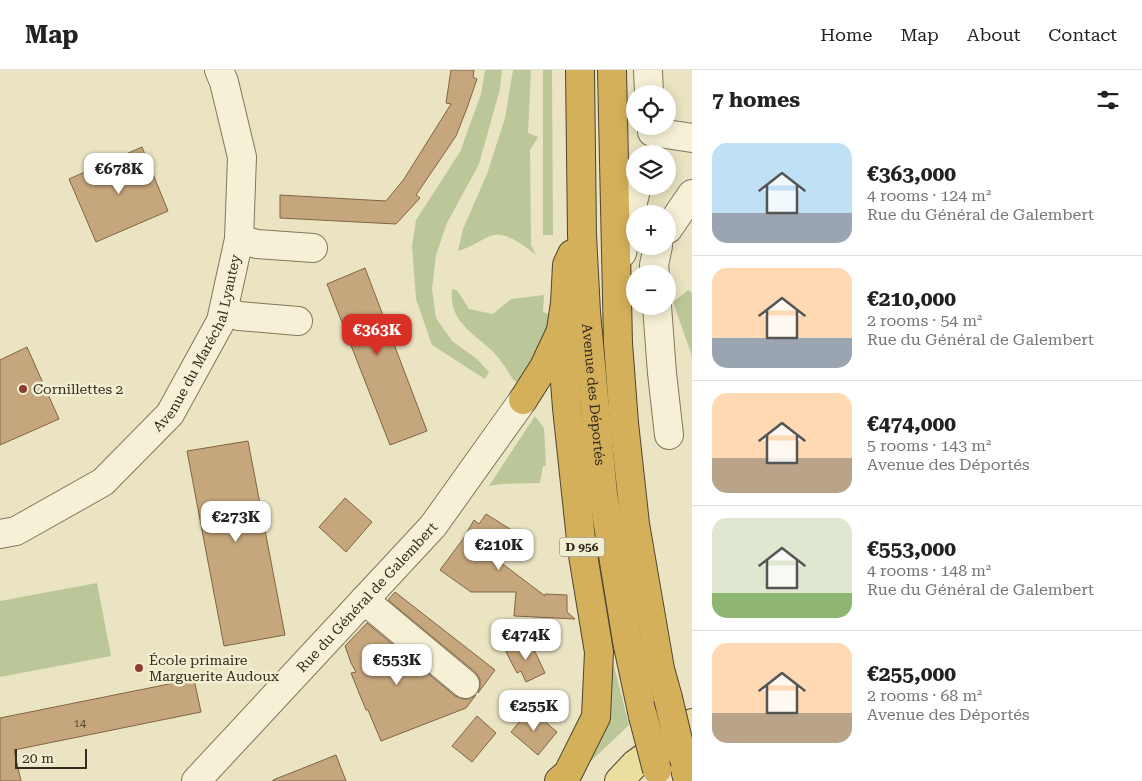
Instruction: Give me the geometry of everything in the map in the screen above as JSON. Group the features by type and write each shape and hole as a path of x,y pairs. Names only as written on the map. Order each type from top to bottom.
{"highway":[{"name":"D 956","path":"560,781 568,772 596,717 599,652 582,550 567,408 571,315 575,269 582,235 580,70"},
{"name":"Avenue des Déportés","path":"612,70 618,325 624,423 635,524 660,669 688,781"},
{"name":"Avenue des Déportés","path":"571,315 627,641 658,776"},
{"path":"523,400 544,367 571,315"},
{"path":"523,400 544,398 567,408"}],"main road":[{"path":"619,781 635,764 692,723"}],"street":[{"name":"Avenue du Maréchal Lyautey","path":"0,534 16,530 103,482 170,414 222,321 239,239 242,157 224,82 219,70"},
{"path":"648,70 649,85"},
{"path":"650,137 692,138"},
{"path":"676,217 692,194"},
{"name":"Avenue des Déportés","path":"617,283 635,195"},
{"path":"239,239 257,244 313,248"},
{"path":"224,310 239,316 298,321"},
{"path":"658,315 669,435"},
{"name":"Rue du Général de Galembert","path":"196,781 433,526 523,400"},
{"path":"364,600 465,684"}],"green space":[{"path":"485,70 502,70 500,89 479,164 447,223 436,255 432,289 436,318 452,341 477,359 489,372 485,379 432,345 416,299 412,246 416,220 460,152 481,94"},
{"path":"513,70 531,70 528,133 538,137 530,150 531,245 536,255 526,247 502,235 490,236 458,251 463,229 487,174 505,118"},
{"path":"543,70 552,70 553,235 543,235"},
{"path":"452,289 457,290 469,309 493,314 511,299 544,295 543,312 553,315 537,358 518,382 514,381 496,355 459,320 452,301"},
{"path":"688,290 692,293 692,356 676,311 676,300"},
{"path":"535,416 544,428 546,466 543,466 540,483 489,486"},
{"path":"97,583 111,656 0,677 0,601"},
{"path":"611,654 629,725 572,779"}],"building":[{"path":"451,70 474,70 473,77 477,79 467,108 456,136 416,195 420,198 396,224 280,218 280,195 386,201 404,179 451,104 446,103"},
{"path":"142,147 168,211 96,242 69,179"},
{"path":"365,268 427,431 390,445 327,284"},
{"name":"Cornillettes 2","path":"27,347 59,419 0,445 0,360"},
{"path":"248,441 285,635 224,646 187,451"},
{"path":"345,498 372,522 346,552 319,527"},
{"path":"486,514 518,534 500,562 545,596 545,594 567,595 567,612 575,619 514,616 516,592 471,592 440,570 463,539 474,520 479,524"},
{"path":"395,592 495,670 478,693 480,679 475,672 388,600"},
{"path":"367,623 455,696 470,699 476,695 466,708 381,741 351,673 356,672 345,646"},
{"path":"529,639 545,673 526,682 521,671 517,673 506,652"},
{"path":"194,679 201,712 14,750 21,781 0,781 0,718"},
{"path":"530,709 557,732 538,755 511,732"},
{"path":"477,716 496,733 472,762 452,746"},
{"path":"336,755 346,781 273,781 273,780"}],"place":[{"name":"Cornillettes 2","path":"23,389"},
{"name":"École primaire Marguerite Audoux","path":"139,668"}]}
